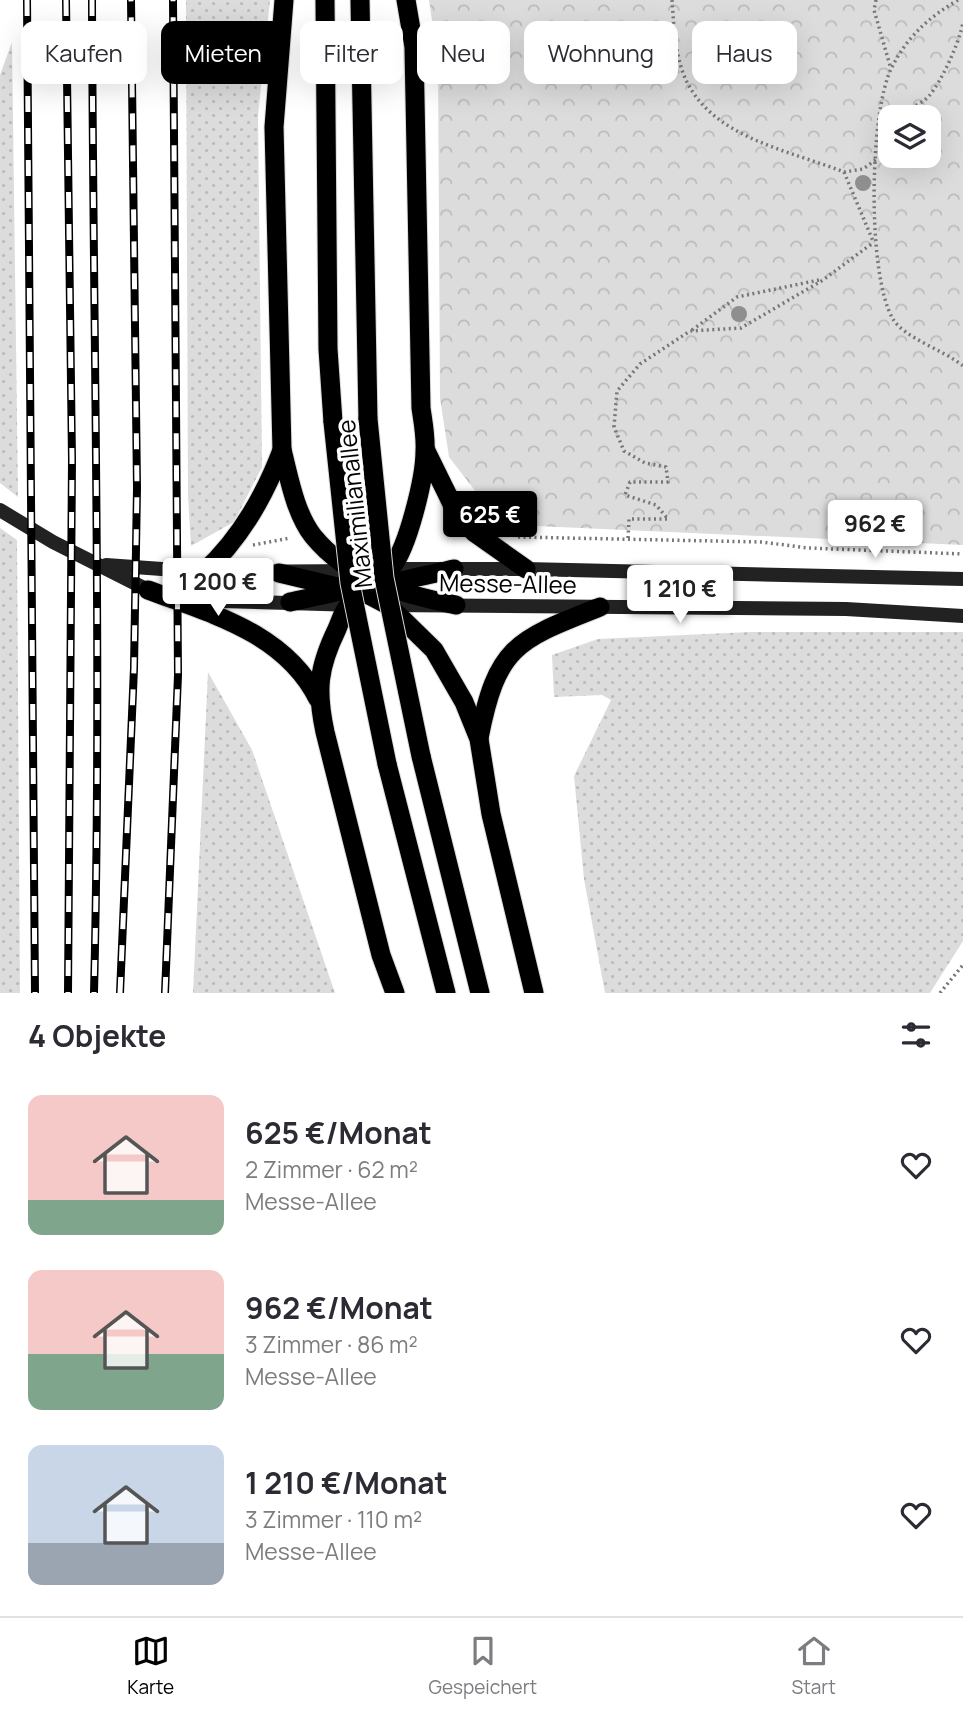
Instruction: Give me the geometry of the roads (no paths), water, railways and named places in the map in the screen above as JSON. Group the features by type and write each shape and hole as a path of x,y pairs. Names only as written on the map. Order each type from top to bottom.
{"highway":[{"path":"282,21 284,0"},
{"name":"Maximilianallee","path":"325,0 327,349 350,583 387,764 446,993"},
{"name":"Maximilianallee","path":"360,0 368,419 384,578 421,757 480,993"},
{"path":"318,699 319,680 326,652 411,524 425,451 421,408 414,47 406,0"},
{"path":"277,84 274,127 282,450 295,497 312,535 434,650 464,702 479,739 491,814 534,993"},
{"path":"204,572 221,556 266,491 282,450"},
{"path":"425,451 458,516 475,533 526,569"},
{"path":"290,602 454,569"},
{"path":"279,573 369,587 456,605"},
{"path":"148,590 254,633 282,652 307,676 318,699 378,942 395,993"},
{"path":"479,739 488,694 506,656 542,630 600,607"}],"main road":[{"path":"0,510 53,542 148,590 222,601 290,602"},
{"path":"102,565 204,572 279,573"},
{"name":"Messe-Allee","path":"454,569 963,579"},
{"name":"Messe-Allee","path":"456,605 846,609 963,616"}],"railway":[{"path":"27,0 35,993"},
{"path":"66,0 72,460 68,993"},
{"path":"92,0 97,621 94,993"},
{"path":"120,993 134,668 137,488 131,0"},
{"path":"165,993 178,675 173,0"}]}
